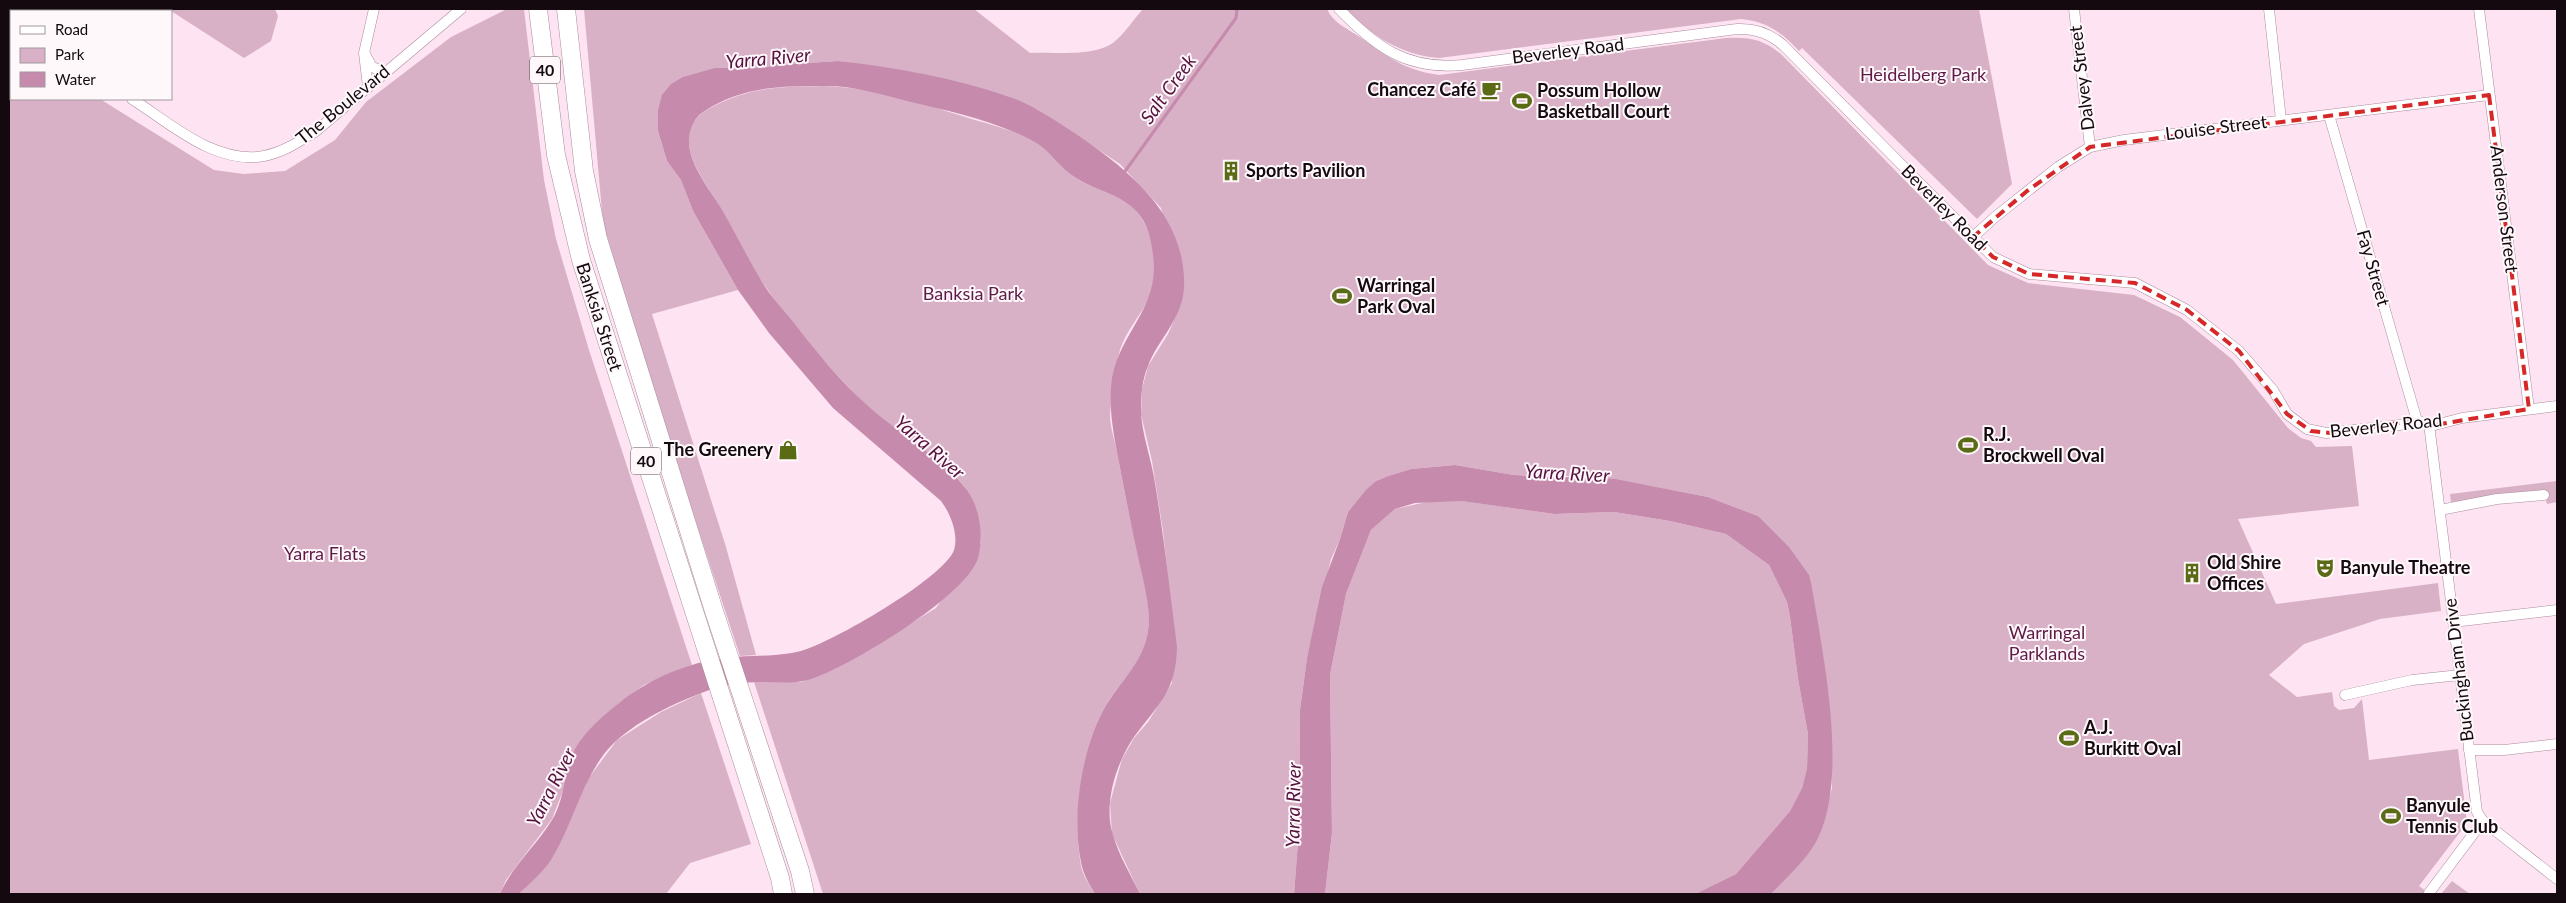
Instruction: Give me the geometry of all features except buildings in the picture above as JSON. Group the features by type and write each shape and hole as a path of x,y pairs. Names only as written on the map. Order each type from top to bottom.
{"highway":[{"name":"Banksia Street","path":"538,9 556,155 568,212 627,405 698,617 781,886"},
{"name":"Banksia Street","path":"566,9 584,171 595,226 714,611 800,871 805,894"}],"street":[{"path":"368,86 364,53 374,9"},
{"name":"The Boulevard","path":"134,100 212,148 230,155 263,156 290,147 316,131 461,9"},
{"name":"Beverley Road","path":"1339,9 1376,43 1394,55 1411,62 1430,66 1462,65 1737,29 1763,32 1784,46 1993,256 2029,274 2135,283 2187,310 2240,352 2272,390 2287,414 2307,429 2330,433 2400,425 2416,421 2429,424 2557,406"},
{"name":"Dalvey Street","path":"2074,9 2090,147"},
{"path":"2269,9 2281,120"},
{"name":"Anderson Street","path":"2479,9 2529,410"},
{"path":"364,53 372,67 385,72"},
{"name":"Louise Street","path":"1973,238 2027,191 2090,147 2124,140 2489,95"},
{"name":"Fay Street","path":"2330,115 2416,421"},
{"name":"Buckingham Drive","path":"2429,424 2469,755 2476,806 2483,821"},
{"path":"2440,510 2497,499 2544,495"},
{"path":"2453,622 2557,610"},
{"path":"2344,694 2412,680 2460,675"},
{"path":"2469,755 2557,744"},
{"path":"2429,893 2483,821 2557,879"}],"highlighted area":[{"path":"2489,95 2529,409 2435,425 2411,421 2330,433 2311,431 2287,414 2239,351 2187,310 2135,283 2029,274 1993,257 1973,237 2027,191 2090,147"}],"green space":[{"path":"168,9 275,9 278,16 271,41 244,58"},
{"name":"Yarra Flats","path":"507,9 524,9 544,180 556,239 589,350 692,665 644,685 619,703 603,719 564,788 552,819 506,880 500,894 9,894 9,48 10,100 102,100 214,170 244,174 285,171 335,140 366,102 451,37"},
{"name":"Warringal Parklands","path":"584,9 974,9 1030,53 1062,53 1086,52 1106,47 1122,34 1143,9 1327,9 1339,23 1394,60 1414,69 1439,75 1726,38 1742,38 1762,42 1781,54 1988,265 2028,283 2134,295 2180,317 2233,360 2288,428 2301,438 2311,441 2316,447 2352,446 2359,506 2238,519 2276,604 2438,583 2441,611 2380,619 2304,644 2269,675 2297,697 2332,692 2334,706 2339,710 2354,708 2362,699 2369,760 2458,749 2467,823 2419,886 2430,894 1771,894 1793,870 1819,836 1832,788 1828,706 1812,587 1758,516 1708,497 1650,486 1558,475 1514,475 1455,465 1411,469 1376,481 1348,512 1340,539 1331,559 1307,658 1300,710 1299,829 1294,894 1140,894 1112,834 1110,803 1122,759 1134,738 1148,722 1172,683 1169,587 1163,531 1152,461 1141,414 1142,389 1148,366 1168,334 1181,304 1161,208 1120,164 1038,110 1007,96 917,73 838,61 760,68 715,68 658,131 667,161 681,180 693,211 738,290 652,314 726,547 756,655 740,656 655,398 603,223"},
{"name":"Heidelberg Park","path":"1346,9 1979,9 2012,184 1977,219 1802,48 1799,51 1780,33 1758,22 1741,19 1439,58 1412,53 1388,42 1366,28"},
{"name":"Banksia Park","path":"824,86 881,93 938,108 1028,138 1041,146 1079,180 1124,200 1140,216 1150,236 1154,258 1154,282 1147,302 1126,337 1119,353 1110,416 1146,586 1149,614 1148,628 1146,642 1140,658 1109,700 1099,718 1085,758 1079,803 1078,846 1082,870 1095,894 823,894 754,682 802,682 836,668 936,608 981,543 975,506 964,486 942,463 865,404 825,362 800,332 759,277 702,179 692,157 689,135 692,125 699,116 714,106 728,99 755,91 781,87"},
{"path":"2557,481 2557,502 2547,504 2543,490 2451,502 2450,494"},
{"path":"1431,501 1462,501 1554,514 1614,512 1670,521 1726,534 1769,565 1787,602 1790,617 1798,679 1808,734 1807,768 1802,788 1790,811 1736,874 1695,894 1325,894 1332,833 1330,675 1346,594 1371,530 1395,509"},
{"path":"701,693 751,844 690,863 666,894 519,894 550,861 588,779 617,740 661,712"},
{"path":"2452,881 2470,894 2441,894"}],"water":[{"path":"838,61 881,66 945,79 1007,96 1034,108 1076,134 1116,163 1151,198 1165,217 1176,239 1182,262 1184,288 1182,299 1174,320 1152,356 1146,371 1142,388 1141,419 1154,474 1177,647 1176,662 1170,686 1134,737 1122,759 1113,784 1110,811 1113,835 1140,894 1095,894 1086,879 1082,866 1077,823 1081,780 1091,738 1108,702 1138,660 1148,631 1149,614 1116,448 1111,397 1114,368 1120,352 1144,307 1154,275 1153,255 1146,227 1137,212 1123,200 1076,178 1038,144 1016,133 970,117 877,93 847,87 795,86 753,91 739,95 711,107 699,115 690,133 691,156 764,285 818,353 847,386 868,406 933,456 967,490 975,505 980,523 981,541 978,558 969,574 952,592 903,629 849,662 808,680 785,683 732,684 718,687 677,703 637,725 604,754 596,766 582,793 565,834 548,864 519,894 500,894 511,874 552,820 560,803 571,758 579,742 601,718 619,703 656,679 697,663 726,658 792,653 816,646 860,623 909,592 946,562 954,550 953,524 948,511 941,501 833,408 769,333 738,290 693,211 681,180 667,161 658,131 658,110 662,95 671,84 683,77 715,68 760,68"},
{"path":"1455,465 1514,475 1615,479 1708,497 1758,516 1789,547 1809,575 1812,587 1831,713 1832,780 1827,810 1815,844 1797,867 1771,894 1695,894 1736,874 1790,811 1802,788 1807,768 1808,734 1798,679 1790,617 1787,602 1769,565 1726,534 1670,521 1614,512 1554,514 1461,501 1415,503 1395,509 1371,530 1346,594 1330,675 1332,833 1325,894 1294,894 1299,829 1300,710 1307,658 1322,587 1348,512 1376,481 1411,469"}],"waterway":[{"name":"Salt Creek","path":"1123,174 1236,18 1237,9"}],"place":[{"name":"Chancez Café","path":"1491,90"},
{"name":"Possum Hollow Basketball Court","path":"1522,101"},
{"name":"Sports Pavilion","path":"1231,171"},
{"name":"Warringal Park Oval","path":"1342,296"},
{"name":"R.J. Brockwell Oval","path":"1968,445"},
{"name":"The Greenery","path":"788,450"},
{"name":"Banyule Theatre","path":"2325,568"},
{"name":"Old Shire Offices","path":"2192,573"},
{"name":"A.J. Burkitt Oval","path":"2069,738"},
{"name":"Banyule Tennis Club","path":"2391,816"}],"water label":[{"name":"Yarra River","path":"768,58"},
{"name":"Yarra River","path":"930,447"},
{"name":"Yarra River","path":"1567,473"},
{"name":"Yarra River","path":"551,787"},
{"name":"Yarra River","path":"1293,805"}]}
